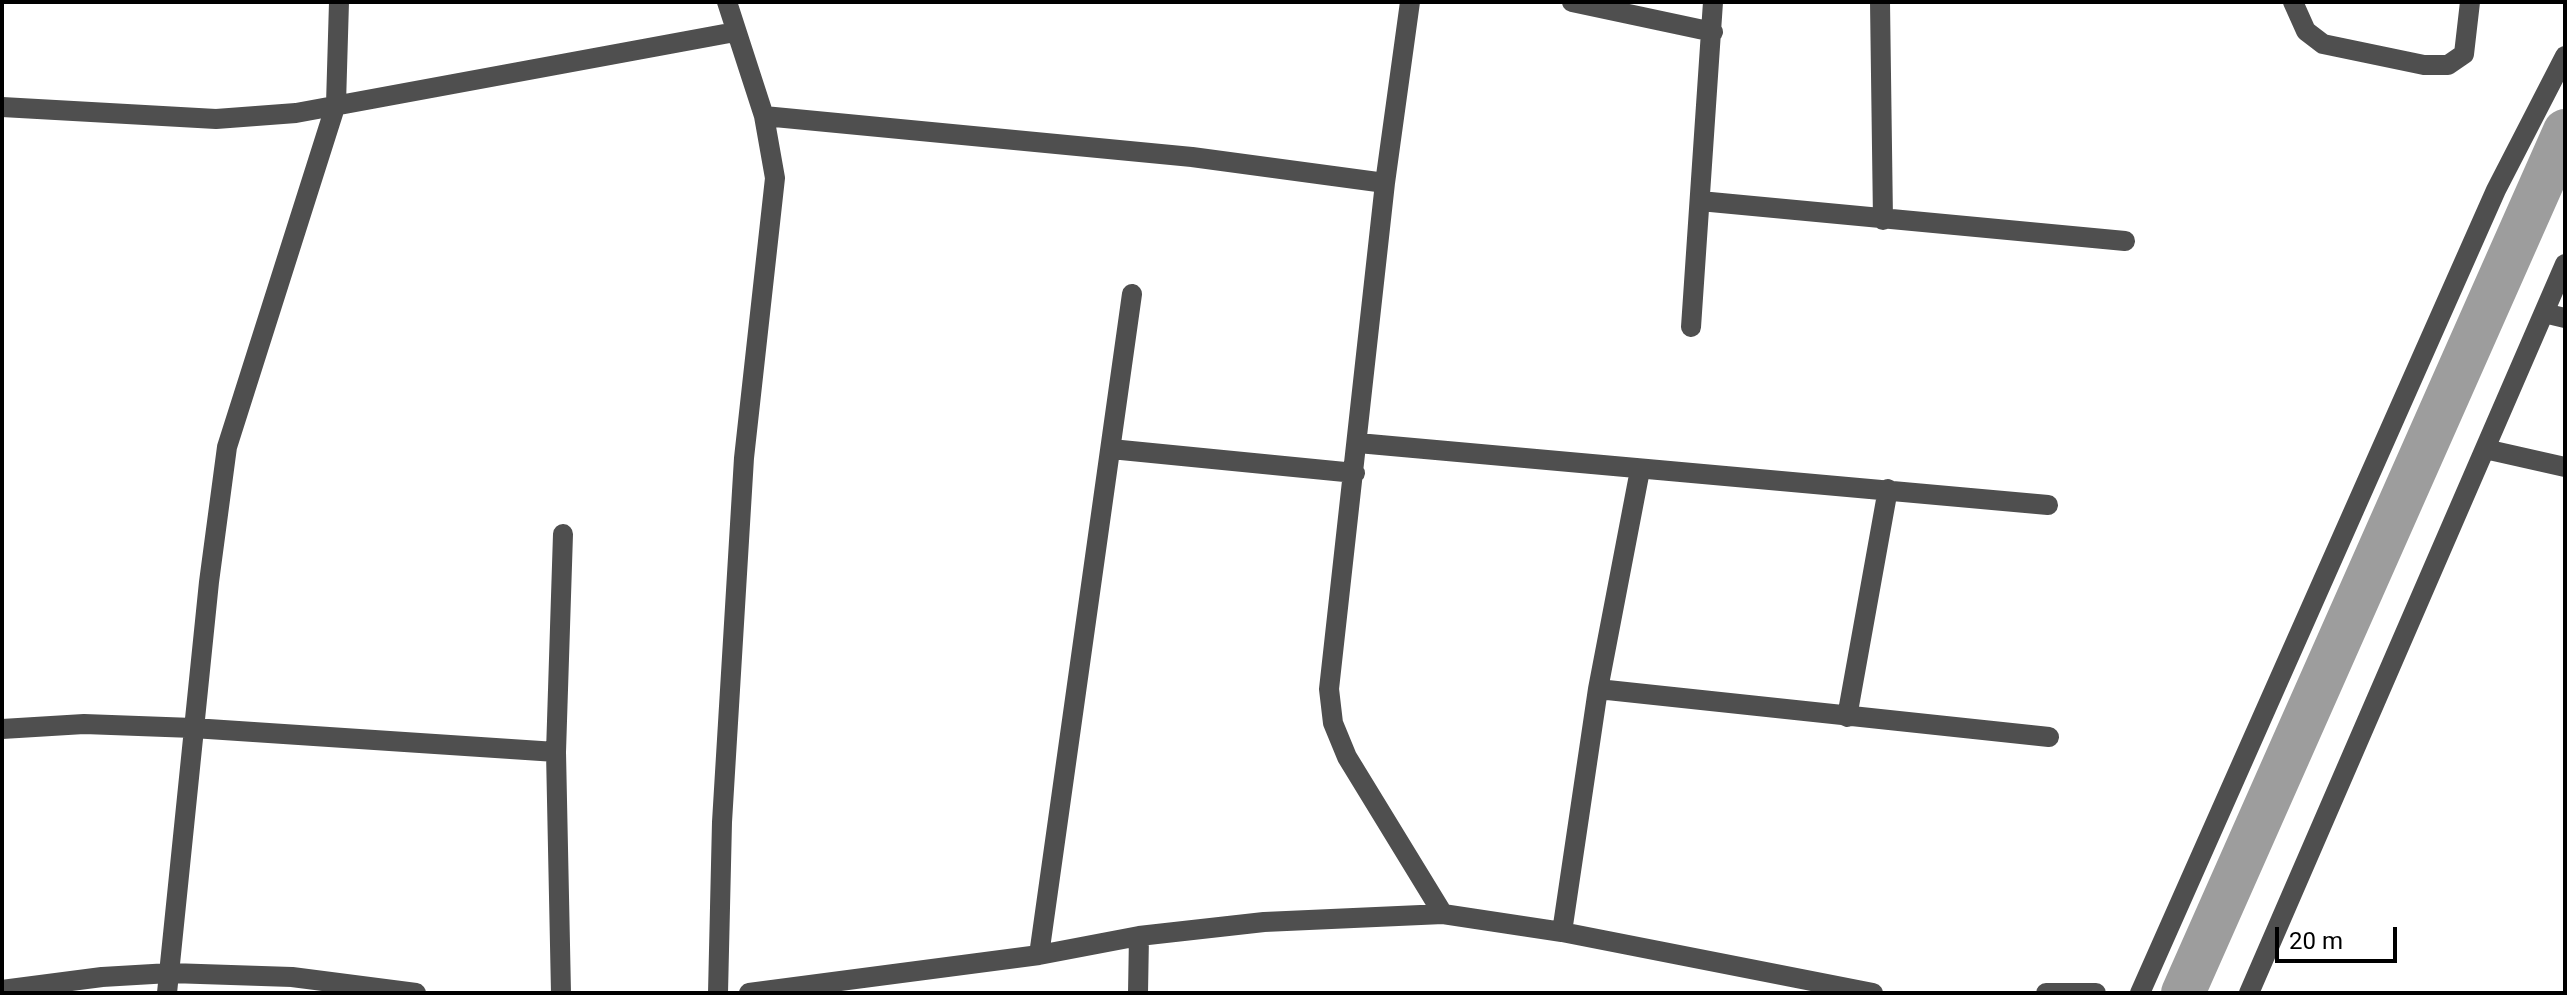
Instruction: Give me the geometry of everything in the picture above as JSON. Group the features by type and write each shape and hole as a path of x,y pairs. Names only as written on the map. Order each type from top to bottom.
{"street":[{"path":"169,983 193,728 227,447 336,104 339,2"},
{"path":"718,993 722,822 744,458 775,178 764,116 727,2"},
{"path":"1410,2 1385,183 1329,689 1333,723 1374,804 1443,914"},
{"path":"1572,2 1713,32"},
{"path":"1691,327 1713,2"},
{"path":"1880,2 1883,220"},
{"path":"2293,2 2306,31 2323,44 2424,65 2448,65 2464,54 2470,2"},
{"path":"2,107 216,119 296,113 735,32"},
{"path":"2140,993 2496,190 2565,56"},
{"path":"764,116 1192,157 1385,183"},
{"path":"1700,201 2125,241"},
{"path":"2249,993 2565,264"},
{"path":"1039,955 1132,294"},
{"path":"2544,313 2565,318"},
{"path":"1358,443 2048,505"},
{"path":"1111,449 1355,473"},
{"path":"2485,449 2565,467"},
{"path":"1562,932 1598,689 1640,470"},
{"path":"1847,717 1888,489"},
{"path":"561,993 556,752 563,534"},
{"path":"1598,689 2049,737"},
{"path":"2,729 84,724 193,728 556,752"},
{"path":"749,993 1039,955 1139,936 1264,922 1443,914 1562,932 1873,993"},
{"path":"1138,993 1139,936"},
{"path":"2,990 102,977 169,983 292,977 416,993"},
{"path":"2046,993 2096,993"}],"waterway":[{"path":"2183,993 2565,131"}]}
